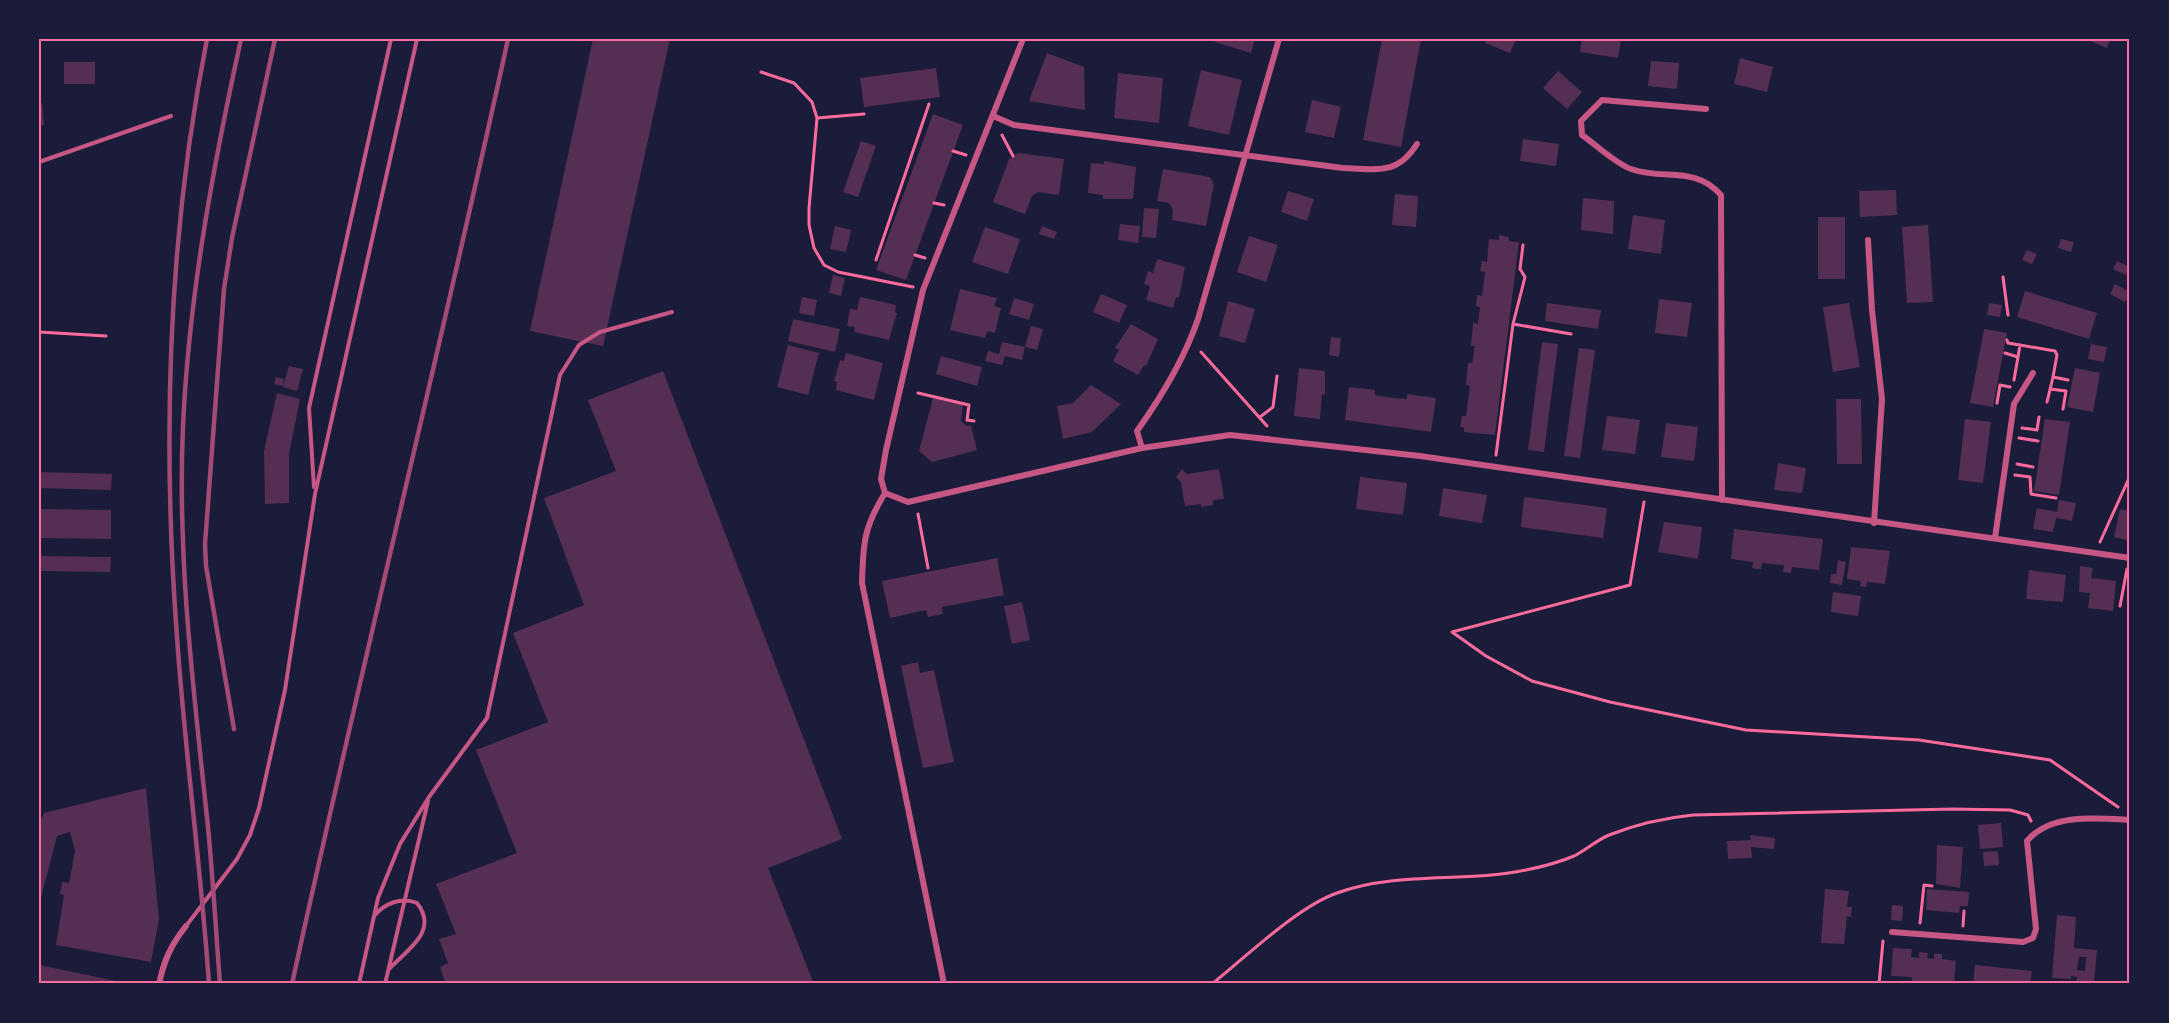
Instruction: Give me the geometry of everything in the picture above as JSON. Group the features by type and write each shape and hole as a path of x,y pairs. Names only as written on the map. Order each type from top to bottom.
{"street":[{"path":"944,984 862,583 862,549 869,520 885,493 881,479 886,450 923,290 1023,39"},
{"path":"1142,448 1137,431 1158,402 1191,338 1212,276 1243,155 1279,39"},
{"path":"1706,109 1602,100 1581,121 1581,128 1582,135 1630,169 1698,177 1711,184 1721,195 1722,500"},
{"path":"993,116 1014,125 1343,168 1386,170 1407,160 1417,144"},
{"path":"1868,240 1872,310 1882,399 1874,523"},
{"path":"1995,537 2014,404 2033,373"},
{"path":"885,493 908,502 1142,448 1230,435 1267,437 1420,456 2130,558"},
{"path":"1893,932 2023,942 2032,938 2036,929 2027,841 2036,830 2051,823 2101,818 2130,820"},
{"path":"159,984 172,944 186,926"}],"lane":[{"path":"315,494 309,408 392,39"},
{"path":"186,926 237,859 250,835 259,808 285,690 305,545 315,494 417,39"},
{"path":"39,162 171,116"},
{"path":"358,984 378,898 400,844 429,797 487,718 560,375 579,345 600,332 672,312"},
{"path":"385,984 429,797"},
{"path":"373,920 385,906 405,900 417,903 426,917 426,926 388,970"}],"path":[{"path":"761,72 800,87 812,102 817,118 808,208 813,248 824,265 838,272 923,290"},
{"path":"876,260 929,104"},
{"path":"817,118 864,114"},
{"path":"1002,135 1013,156"},
{"path":"953,151 966,155"},
{"path":"934,203 946,206"},
{"path":"1496,457 1513,324 1517,300 1522,294 1524,285 1525,277 1520,269 1523,245"},
{"path":"915,255 927,258"},
{"path":"2003,277 2008,315"},
{"path":"1513,324 1571,334"},
{"path":"39,332 106,336"},
{"path":"2007,340 2008,343 2055,351 2057,355 2047,402"},
{"path":"1997,403 2000,386 2012,387 2020,345"},
{"path":"1201,352 1269,428"},
{"path":"2005,353 2018,357"},
{"path":"1260,417 1273,407 1277,376"},
{"path":"2053,377 2068,380"},
{"path":"2050,389 2066,391 2063,409"},
{"path":"918,393 969,405 967,420 974,421"},
{"path":"2012,426 2037,430 2038,417"},
{"path":"2010,437 2038,441"},
{"path":"2006,462 2033,467"},
{"path":"2005,474 2030,477 2031,494 2056,498"},
{"path":"2100,543 2130,476"},
{"path":"1644,502 1630,585 1452,632 1486,656 1532,681 1610,702 1746,730 1918,740 2050,760 2121,809"},
{"path":"918,514 928,568"},
{"path":"2120,606 2126,572"},
{"path":"1212,984 1300,914 1335,893 1375,883 1413,878 1474,878 1526,870 1572,857 1607,836 1651,820 1693,815 2010,810 2028,815 2036,830"},
{"path":"1920,925 1924,885 1932,886"},
{"path":"1962,928 1964,911"},
{"path":"1879,984 1883,939"}],"building":[{"path":"593,39 670,39 603,346 530,331"},
{"path":"1205,39 1255,39 1251,53"},
{"path":"1382,39 1421,39 1401,147 1363,140"},
{"path":"1487,39 1516,39 1510,53 1485,43"},
{"path":"1582,39 1621,39 1618,58 1580,52"},
{"path":"2085,39 2110,39 2107,48"},
{"path":"1047,53 1084,67 1085,110 1029,101"},
{"path":"1740,58 1773,67 1767,92 1734,84"},
{"path":"1651,61 1679,63 1677,89 1648,86"},
{"path":"64,62 95,62 95,84 64,84"},
{"path":"936,68 940,97 864,107 860,78"},
{"path":"1201,70 1242,80 1229,135 1188,126"},
{"path":"1558,71 1582,92 1567,109 1543,88"},
{"path":"1118,73 1163,78 1159,123 1114,118"},
{"path":"1312,100 1341,107 1334,138 1305,132"},
{"path":"39,103 42,103 44,125 39,125"},
{"path":"933,114 963,125 906,280 876,270"},
{"path":"1523,139 1559,144 1556,166 1520,161"},
{"path":"861,141 876,146 858,197 843,192"},
{"path":"1018,153 1064,159 1059,195 1038,192 1032,196 1025,214 993,202 1009,159"},
{"path":"1104,161 1136,167 1133,199 1103,199 1103,195 1088,193 1091,163 1104,164"},
{"path":"1163,169 1210,177 1214,184 1206,226 1172,220 1173,210 1169,203 1157,201"},
{"path":"1896,190 1897,215 1860,217 1859,191"},
{"path":"1288,191 1314,199 1307,221 1281,212"},
{"path":"1395,194 1418,196 1416,227 1392,225"},
{"path":"1583,198 1614,201 1613,234 1581,230"},
{"path":"1144,208 1159,209 1156,238 1142,237"},
{"path":"1633,215 1665,220 1661,254 1628,249"},
{"path":"1818,217 1845,217 1845,279 1818,279"},
{"path":"1120,224 1140,226 1138,243 1118,240"},
{"path":"1928,225 1933,302 1907,303 1902,227"},
{"path":"835,226 851,230 846,252 830,249"},
{"path":"1042,226 1057,232 1054,239 1039,234"},
{"path":"985,227 1020,239 1008,274 972,262"},
{"path":"1499,235 1509,237 1509,241 1519,242 1495,435 1464,432 1464,428 1460,427 1462,416 1466,416 1470,386 1466,385 1468,363 1472,363 1475,346 1471,346 1473,323 1478,324 1480,307 1476,306 1477,295 1482,296 1485,272 1480,271 1482,261 1487,262 1489,239 1499,240"},
{"path":"1249,236 1278,245 1266,282 1237,272"},
{"path":"2061,239 2074,242 2071,252 2058,248"},
{"path":"2027,250 2037,254 2032,264 2022,260"},
{"path":"1157,259 1185,267 1179,298 1176,297 1173,308 1146,300 1150,286 1144,284 1148,271 1153,273"},
{"path":"2117,261 2130,267 2126,275 2113,269"},
{"path":"833,275 845,278 841,296 829,293"},
{"path":"2115,284 2130,292 2125,302 2110,294"},
{"path":"960,289 997,298 994,306 1001,308 995,333 987,331 985,338 950,330"},
{"path":"2025,291 2097,313 2089,339 2017,317"},
{"path":"1101,294 1127,305 1119,323 1093,312"},
{"path":"802,297 817,300 814,316 799,313"},
{"path":"860,297 896,305 895,313 897,313 889,340 854,332 855,327 847,326 850,309 857,310"},
{"path":"1014,298 1034,304 1029,320 1009,314"},
{"path":"1659,299 1692,303 1687,337 1655,333"},
{"path":"1228,301 1255,309 1245,343 1219,336"},
{"path":"1547,303 1601,310 1598,329 1545,321"},
{"path":"1849,303 1860,367 1833,372 1823,307"},
{"path":"1989,303 2002,305 2000,317 1987,315"},
{"path":"793,319 840,329 835,352 788,341"},
{"path":"1131,324 1158,339 1146,366 1144,365 1138,375 1113,361 1119,350 1115,348"},
{"path":"1031,326 1043,329 1037,350 1025,347"},
{"path":"1984,329 2007,333 1993,407 1970,403"},
{"path":"1331,337 1341,338 1339,357 1329,355"},
{"path":"1002,342 1025,347 1022,360 1005,356 1002,365 985,361 988,351 999,354"},
{"path":"1542,342 1558,344 1544,452 1528,450"},
{"path":"2091,344 2107,347 2104,362 2088,359"},
{"path":"788,345 819,353 808,395 777,387"},
{"path":"1579,348 1595,350 1580,458 1564,456"},
{"path":"846,353 883,363 874,400 836,390 837,382 834,381 840,360 844,361"},
{"path":"941,356 982,367 977,386 936,374"},
{"path":"289,366 303,369 297,391 283,387"},
{"path":"1299,368 1325,371 1325,395 1322,394 1320,419 1294,416"},
{"path":"2075,368 2100,373 2093,412 2067,407"},
{"path":"663,371 842,839 768,868 814,984 446,984 440,967 448,963 439,939 456,934 436,884 517,853 476,750 548,722 513,633 584,605 544,498 616,471 588,400"},
{"path":"276,377 284,379 283,386 274,384"},
{"path":"1091,385 1121,404 1092,432 1063,439 1057,406 1073,403"},
{"path":"1349,387 1375,390 1375,395 1392,398 1407,399 1407,394 1436,398 1431,432 1345,420"},
{"path":"277,393 300,399 289,454 289,503 265,504 264,451"},
{"path":"933,398 963,405 961,421 967,426 971,425 977,450 932,462 919,451"},
{"path":"1836,399 1861,399 1862,464 1837,464"},
{"path":"1607,416 1640,420 1635,454 1602,450"},
{"path":"1965,419 1991,422 1983,483 1958,480"},
{"path":"2045,419 2070,422 2059,495 2034,491"},
{"path":"1666,423 1698,427 1694,461 1661,457"},
{"path":"1778,463 1806,468 1802,493 1774,490"},
{"path":"1182,469 1187,474 1219,469 1224,499 1213,500 1213,505 1185,506 1181,482 1176,477"},
{"path":"39,472 112,474 111,490 39,488"},
{"path":"1360,477 1407,483 1403,515 1356,509"},
{"path":"1443,488 1487,495 1482,523 1439,516"},
{"path":"1524,497 1607,508 1603,538 1521,527"},
{"path":"2059,500 2076,503 2072,521 2056,518 2053,532 2033,529 2037,508 2057,512"},
{"path":"39,509 111,510 111,539 39,538"},
{"path":"2120,509 2130,511 2130,541 2114,537"},
{"path":"1664,522 1702,527 1698,559 1658,552"},
{"path":"1734,529 1823,539 1819,570 1792,567 1791,573 1783,572 1784,565 1762,563 1761,569 1756,569 1752,568 1753,562 1731,559"},
{"path":"1851,547 1890,551 1885,584 1867,582 1866,587 1860,586 1861,581 1847,579"},
{"path":"39,556 111,557 110,572 39,571"},
{"path":"997,558 1004,595 942,607 943,614 928,617 926,610 890,618 882,581"},
{"path":"1838,560 1846,562 1842,585 1830,583 1831,574 1836,574"},
{"path":"2080,566 2093,568 2091,578 2116,581 2113,611 2088,608 2090,593 2079,592"},
{"path":"2029,570 2066,575 2063,602 2026,599"},
{"path":"1833,592 1861,596 1858,616 1831,612"},
{"path":"1022,602 1030,640 1012,644 1004,606"},
{"path":"918,662 920,673 934,670 954,762 923,768 901,666"},
{"path":"146,788 159,919 151,962 56,945 64,895 60,894 62,882 69,883 75,851 70,832 57,836 39,905 39,825 44,813"},
{"path":"2001,823 2003,847 1980,849 1978,825"},
{"path":"1750,835 1775,838 1774,849 1751,847 1752,858 1728,859 1727,841 1751,840"},
{"path":"1937,845 1963,847 1960,888 1936,884"},
{"path":"1998,851 1999,865 1984,866 1983,852"},
{"path":"1825,889 1849,891 1847,907 1852,907 1851,917 1847,916 1844,944 1821,943"},
{"path":"1927,889 1969,892 1968,906 1960,906 1959,913 1926,910"},
{"path":"1892,905 1903,906 1902,921 1891,920"},
{"path":"2057,915 2076,917 2074,948 2097,950 2094,984 2076,984 2077,977 2071,976 2071,979 2052,978","holes":["2079,957 2086,957 2085,971 2077,970"]},
{"path":"1893,948 1912,949 1911,957 1919,958 1919,952 1928,953 1927,958 1934,959 1934,954 1942,954 1942,959 1956,961 1954,984 1912,984 1912,977 1891,976"},
{"path":"39,965 126,983 126,984 39,984"},
{"path":"1975,965 2032,971 2030,984 1973,983"}],"railway":[{"path":"207,39 194,113 176,262 172,337 170,487 177,637 209,984"},
{"path":"220,984 210,847 188,627 182,526 183,426 191,328 204,231 241,39"},
{"path":"234,729 206,566 205,544 224,289 232,238 275,39"},
{"path":"292,984 508,39"}]}
